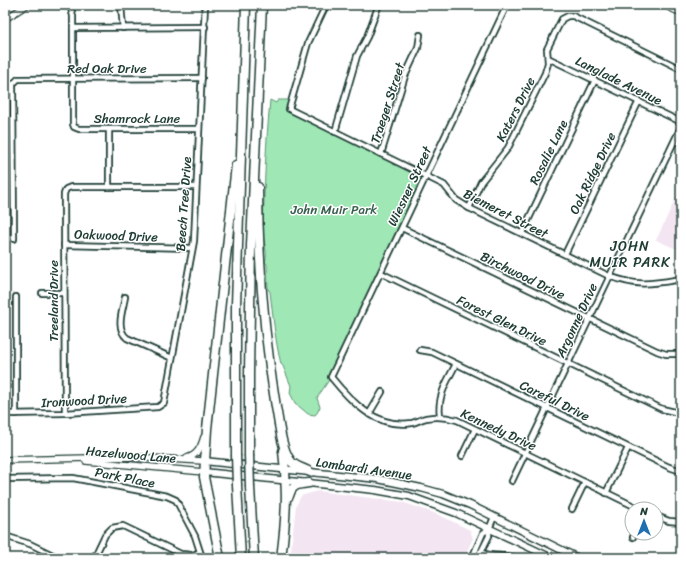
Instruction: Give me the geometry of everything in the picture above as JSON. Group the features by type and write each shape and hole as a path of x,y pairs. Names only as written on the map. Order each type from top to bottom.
{"highway":[{"path":"241,558 236,455 236,304 246,5"},
{"path":"254,558 249,456 249,309 251,221 262,5"},
{"path":"220,558 204,472 204,461 236,166 241,143"},
{"path":"255,150 258,166 258,220 270,369 287,480 282,558"},
{"path":"281,435 286,453 291,461 310,472"},
{"path":"286,508 293,487 298,484 309,483"}],"main road":[{"name":"Lombardi Avenue","path":"204,461 378,479 415,486 457,500 578,558"},
{"name":"Lombardi Avenue","path":"204,472 375,490 409,496 445,508 552,558"}],"street":[{"path":"5,19 27,5"},
{"path":"70,5 73,16 73,79"},
{"path":"122,5 123,28"},
{"name":"Beech Tree Drive","path":"164,403 192,248 200,128 205,5"},
{"name":"Biemeret Street","path":"326,5 308,43 289,109 444,185 456,200 469,208 609,276 630,283 647,284 681,280"},
{"name":"Wiesner Street","path":"331,377 508,5"},
{"path":"664,5 681,13"},
{"path":"335,132 357,56 378,7"},
{"name":"Katers Drive","path":"469,208 481,182 508,148 545,73 548,58 547,50 562,19 568,16 573,16 681,69"},
{"path":"73,28 205,28"},
{"name":"Traeger Street","path":"381,154 404,76 418,48 420,36"},
{"name":"Langlade Avenue","path":"548,58 681,122"},
{"name":"Red Oak Drive","path":"14,238 14,82 18,79 202,78"},
{"name":"Shamrock Lane","path":"73,79 73,124 74,127 79,129 200,128"},
{"name":"Rosalie Lane","path":"522,233 595,80"},
{"name":"Oak Ridge Drive","path":"565,254 639,102"},
{"name":"Argonne Drive","path":"512,481 681,127"},
{"path":"109,129 109,187 196,187"},
{"name":"Treeland Drive","path":"65,413 64,194 66,190 71,187 109,187"},
{"name":"Birchwood Drive","path":"402,228 657,352 666,354 681,354"},
{"name":"Oakwood Drive","path":"64,244 192,248"},
{"name":"Forest Glen Drive","path":"380,273 662,409 681,412"},
{"path":"42,293 64,293"},
{"path":"16,297 16,414"},
{"path":"125,297 120,322 123,335 172,358"},
{"name":"Careful Drive","path":"420,350 432,352 628,448 669,467 681,470"},
{"path":"440,416 440,399 444,387 456,364"},
{"name":"Kennedy Drive","path":"331,377 352,401 369,414 387,423 400,424 440,416 457,420 624,501"},
{"path":"369,414 382,392"},
{"name":"Ironwood Drive","path":"5,414 65,413 158,407 164,403"},
{"path":"181,459 190,457 198,451 201,447 207,429"},
{"path":"462,456 475,429"},
{"path":"606,493 628,448"},
{"name":"Hazelwood Lane","path":"5,460 131,457 204,461"},
{"name":"Hazelwood Lane","path":"56,459 204,472"},
{"name":"Park Place","path":"5,479 73,478 167,496 176,500 195,536 202,558"},
{"path":"572,509 585,482"},
{"path":"478,558 488,536 489,528 494,517"},
{"path":"664,519 681,522"},
{"path":"94,558 105,535 112,528 123,526 181,554 193,555 200,552"},
{"path":"472,558 483,533 489,528"},
{"path":"5,536 30,544 59,558"},
{"path":"480,552 492,556 516,558"}],"shaded area":[{"path":"681,187 681,251 656,240"},
{"path":"317,491 402,502 437,514 470,530 473,538 464,558 290,558 296,506 301,496"}],"green space":[{"name":"John Muir Park","path":"270,100 276,103 278,100 287,100 292,109 299,114 304,113 315,121 427,176 331,377 317,398 320,407 315,415 308,414 295,403 290,393 291,386 281,364 279,355 270,292 268,289 267,264 265,262 266,250 263,238 263,229 265,165"}],"district":[{"name":"JOHN MUIR PARK","path":"630,254"}]}
